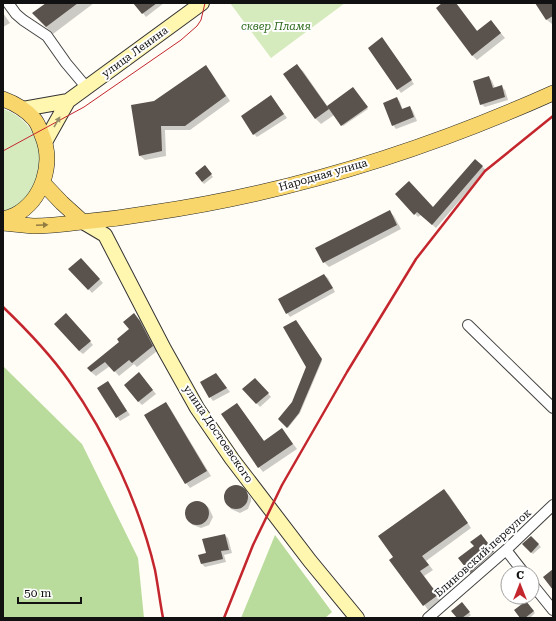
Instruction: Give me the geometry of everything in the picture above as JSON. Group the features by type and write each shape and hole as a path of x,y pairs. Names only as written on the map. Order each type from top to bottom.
{"main road":[{"name":"Народная улица","path":"3,223 34,226 60,225 184,208 246,196 345,170 514,111 553,93"},
{"path":"3,99 23,109 35,119 45,142 48,163 43,183 32,202 15,215 3,219"},
{"path":"43,183 83,222"}],"street":[{"path":"8,3 16,14 23,20 47,36 66,63 87,88"},
{"name":"улица Ленина","path":"68,101 202,3"},
{"path":"23,109 68,101"},
{"path":"45,142 68,101"},
{"name":"улица Достоевского","path":"83,222 105,235 164,350 193,401 232,459 310,561 357,618"},
{"path":"468,325 553,408"},
{"name":"Блиновский переулок","path":"428,618 506,550 553,505"},
{"path":"506,550 518,565"},
{"path":"540,594 553,610"}],"green space":[{"name":"сквер Пламя","path":"230,3 345,3 271,58"},
{"path":"3,109 15,114 32,132 38,143 41,155 41,168 38,180 32,192 26,199 3,214"},
{"path":"3,366 82,444 138,558 144,618 3,618"},
{"path":"275,535 332,612 325,618 241,618"}],"building":[{"path":"46,3 78,3 46,27 32,13"},
{"path":"133,3 157,3 142,14"},
{"path":"442,3 456,3 477,31 491,20 501,33 472,56 436,8"},
{"path":"535,3 553,3 553,16 546,20"},
{"path":"382,37 412,80 397,90 368,48"},
{"path":"297,64 329,109 315,119 283,74"},
{"path":"206,65 226,96 185,126 161,126 162,151 139,156 131,105 154,101"},
{"path":"489,76 493,88 502,85 505,97 480,105 473,81"},
{"path":"353,87 368,107 341,126 327,106"},
{"path":"271,95 284,114 253,135 241,116"},
{"path":"397,97 402,109 410,106 414,117 392,126 383,103"},
{"path":"475,159 483,166 432,225 417,212 414,215 395,194 409,181 433,207"},
{"path":"205,165 212,174 202,182 195,173"},
{"path":"390,210 397,225 323,263 315,248"},
{"path":"81,258 100,279 88,290 68,269"},
{"path":"324,274 333,288 286,314 278,299"},
{"path":"66,313 91,341 79,351 54,324"},
{"path":"134,313 140,321 153,346 132,363 129,360 114,372 105,362 91,372 87,368 119,342 117,339 129,329 123,322"},
{"path":"296,320 322,359 299,413 287,428 278,419 292,402 306,367 283,327"},
{"path":"139,372 153,390 138,402 124,385"},
{"path":"216,373 227,388 209,398 200,382"},
{"path":"255,378 269,393 256,404 242,389"},
{"path":"108,381 127,411 116,418 97,388"},
{"path":"166,402 207,471 185,484 144,415"},
{"path":"237,403 264,441 282,428 293,444 258,468 221,414"},
{"path":"236,485 245,488 248,497 245,506 236,509 227,506 224,497 227,488"},
{"path":"444,489 468,523 422,556 429,565 420,571 438,595 423,606 389,560 393,557 378,536"},
{"path":"197,501 206,504 209,513 206,522 197,525 188,522 185,513 188,504"},
{"path":"225,534 229,550 221,551 223,559 201,564 198,555 206,553 202,539"},
{"path":"481,534 494,551 470,573 458,558 474,546 470,542"},
{"path":"531,536 539,544 531,553 522,544"},
{"path":"553,569 553,590 543,577"},
{"path":"462,602 470,612 462,618 457,618 451,611"},
{"path":"521,605 529,605 534,611 525,618 520,618 514,610"}],"tram line":[{"path":"3,151 84,107 181,40 197,26 201,20 205,3"}],"railway":[{"path":"224,618 253,545 282,485 347,372 416,259 485,171 553,116"},
{"path":"3,307 38,342 62,371 83,402 109,448 131,496 149,546 155,570 163,618"}]}
